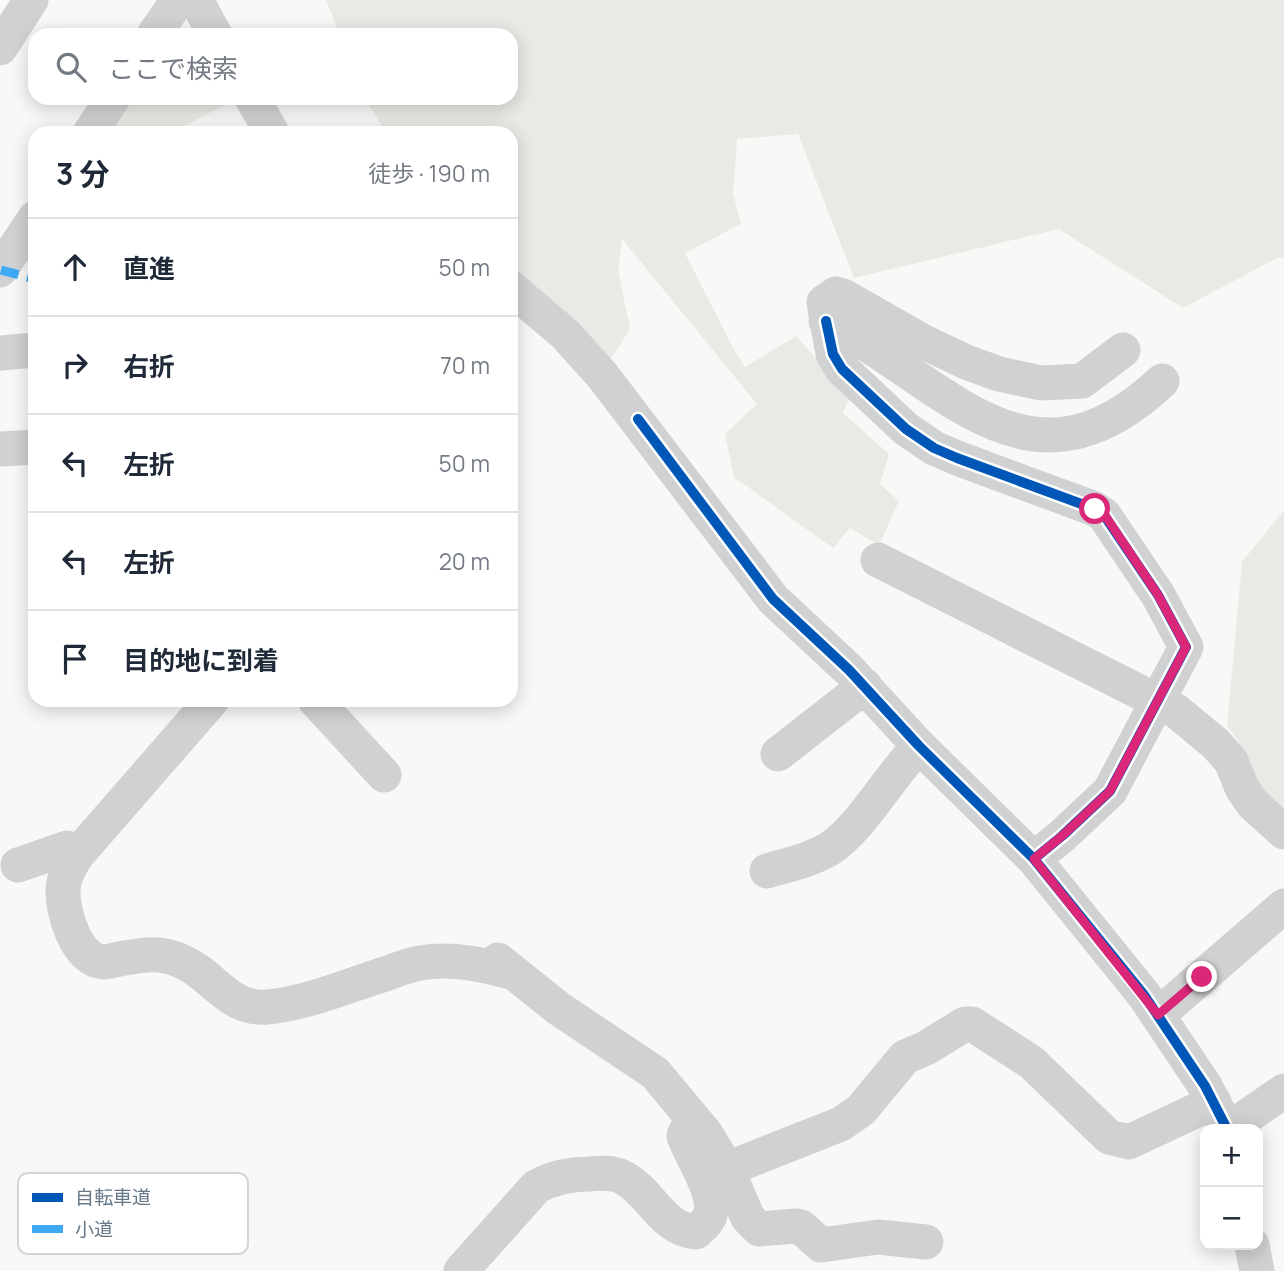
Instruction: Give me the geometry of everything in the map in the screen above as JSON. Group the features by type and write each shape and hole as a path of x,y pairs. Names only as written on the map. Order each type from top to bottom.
{"street":[{"path":"0,48 32,0"},
{"path":"159,28 178,0"},
{"path":"196,0 211,28"},
{"path":"95,126 108,105"},
{"path":"256,105 268,126"},
{"path":"0,270 28,228"},
{"path":"518,294 565,334 638,419 773,598 865,686 919,746 1034,859 1158,1015 1223,1120"},
{"path":"1034,859 1110,791 1186,647 1158,595 1104,514 957,458 934,448 905,429 842,369 833,354 824,302 836,294 843,296 922,341 966,362 999,374 1041,383 1082,381 1123,350"},
{"path":"826,321 953,402 1000,426 1039,436 1075,433 1096,427 1130,406 1162,381"},
{"path":"0,353 28,351"},
{"path":"0,449 28,447"},
{"path":"878,560 1175,710 1216,744 1231,761 1242,788 1254,804 1284,832"},
{"path":"778,754 865,686"},
{"path":"206,707 76,855 66,872 63,889 70,928 81,949 91,959 104,962 146,954 165,954 206,976 242,1005 266,1007 306,1000 429,961 478,963 514,973"},
{"path":"322,707 384,775"},
{"path":"767,871 810,858 831,848 847,835 919,746"},
{"path":"18,865 67,848 76,855"},
{"path":"1158,1015 1284,906"},
{"path":"471,939 558,1007 655,1073 706,1134 727,1169 748,1218 759,1229 801,1227 821,1245 878,1237 926,1242"},
{"path":"727,1169 853,1117 905,1057 926,1048 965,1024 972,1024 1031,1062 1109,1137 1129,1142 1223,1120 1284,1091"},
{"path":"461,1271 536,1187 550,1179 607,1173 622,1177 641,1191 669,1221 686,1231 696,1232 710,1218 712,1207 711,1196 684,1136 688,1123 694,1118"},
{"path":"1254,1250 1260,1271 1284,1260"}],"shaded area":[{"path":"326,0 1284,0 1284,258 1279,257 1183,308 1059,229 854,278 798,134 737,139 733,193 741,224 685,253 745,367 796,336 850,396 843,413 889,454 880,484 899,501 879,545 850,528 833,548 734,477 725,434 757,404 622,239 618,270 630,329 614,354 601,365 518,281 518,126 382,126 369,105 518,105 518,28 337,28"},
{"path":"125,105 224,105 184,126 112,126"},
{"path":"1284,510 1284,818 1247,775 1239,742 1227,726 1242,562"}],"marked path":[{"path":"1,270 28,277"}],"cycle path":[{"path":"826,321 833,354 842,369 906,429 934,448 957,458 1095,509 1104,515 1158,595 1186,647 1110,791 1034,859"},
{"path":"638,419 773,599 849,670 919,746 1034,859 1144,995 1205,1086 1224,1124"}],"route":[{"path":"1095,509 1104,514 1158,595 1186,647 1110,791 1034,859 1158,1015 1202,977"}]}
